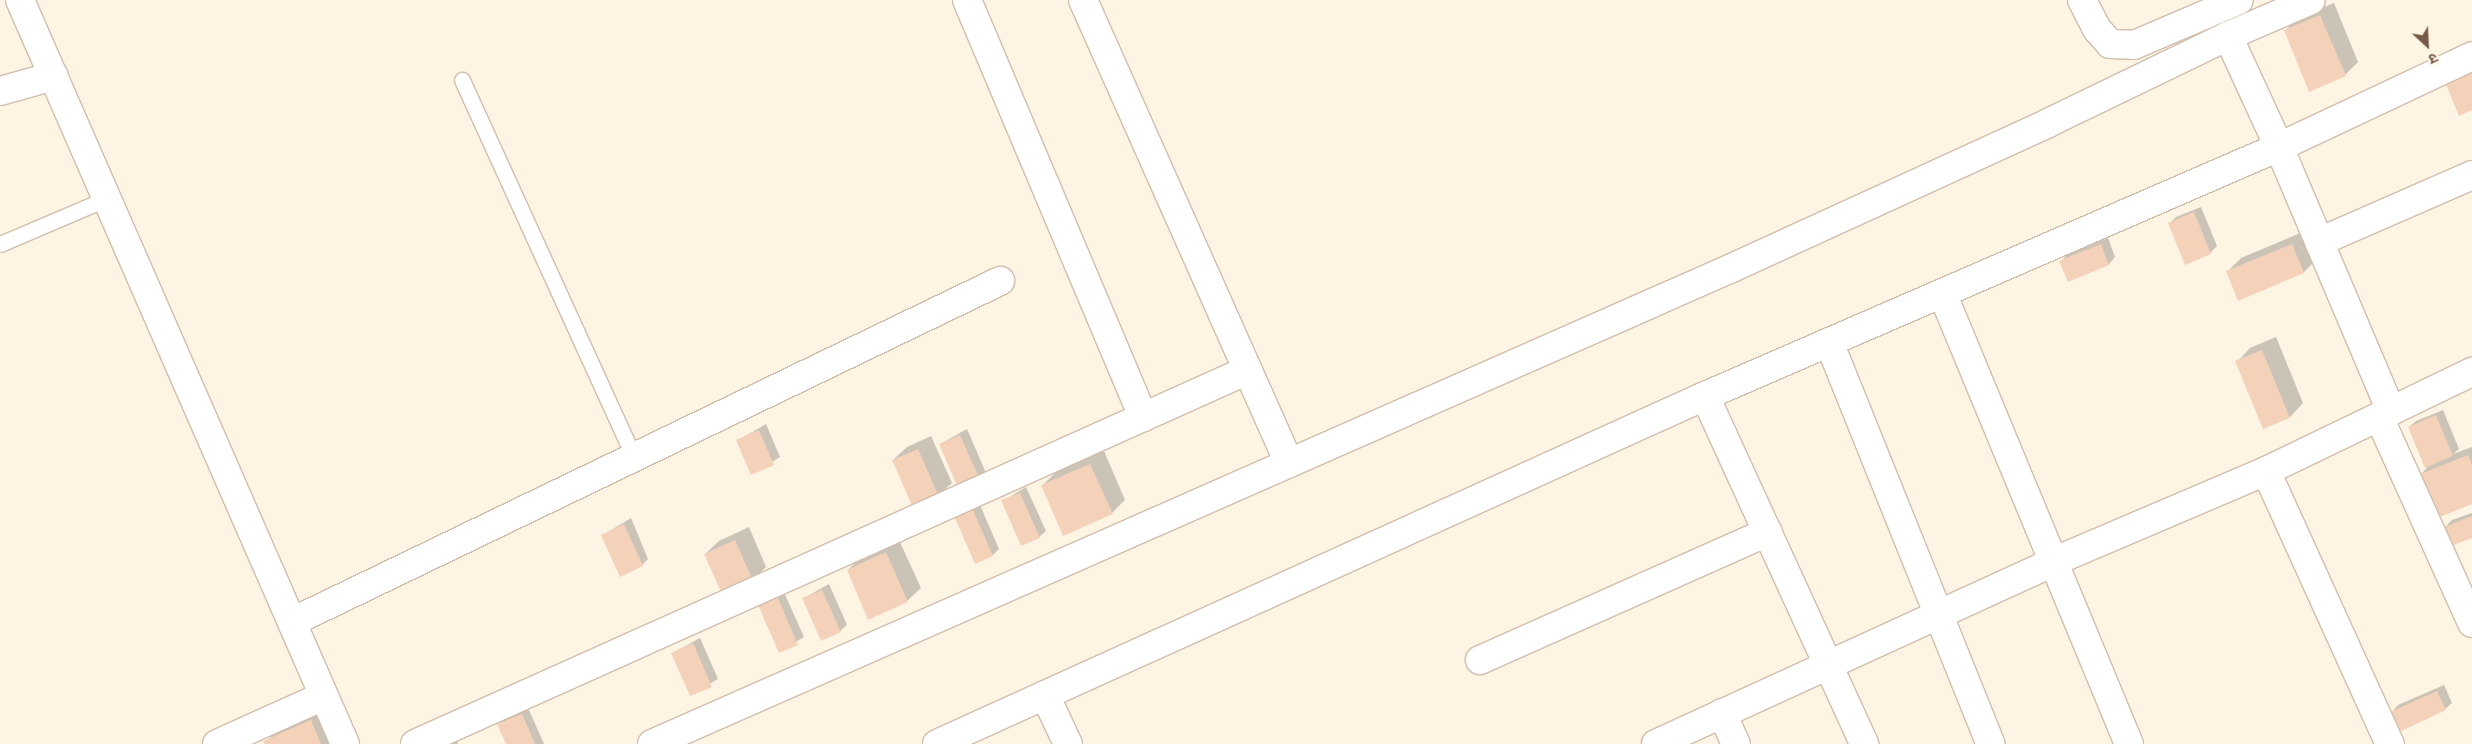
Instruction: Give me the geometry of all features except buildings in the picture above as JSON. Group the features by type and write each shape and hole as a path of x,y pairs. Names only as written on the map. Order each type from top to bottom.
{"street":[{"path":"20,0 345,744"},
{"path":"967,0 1143,417"},
{"path":"1083,0 1289,464"},
{"path":"2082,0 2097,29 2110,44 2134,45 2225,3"},
{"path":"652,744 1732,268 2039,127 2228,36 2311,0"},
{"path":"2228,36 2320,242 2385,414 2472,623"},
{"path":"938,744 1705,396 1943,295 2279,147 2472,56"},
{"path":"0,91 54,76"},
{"path":"2320,242 2472,175"},
{"path":"292,622 1000,281"},
{"path":"1943,295 2129,744"},
{"path":"1829,342 1991,744"},
{"path":"415,744 1248,370"},
{"path":"1656,744 2053,562 2266,471 2472,372"},
{"path":"1705,396 1864,744"},
{"path":"2266,471 2390,744"},
{"path":"1480,660 1768,532"},
{"path":"1045,695 1068,744"},
{"path":"217,744 324,696"},
{"path":"1722,713 1736,744"}],"lane":[{"path":"462,80 634,457"},
{"path":"0,244 108,198"}]}
